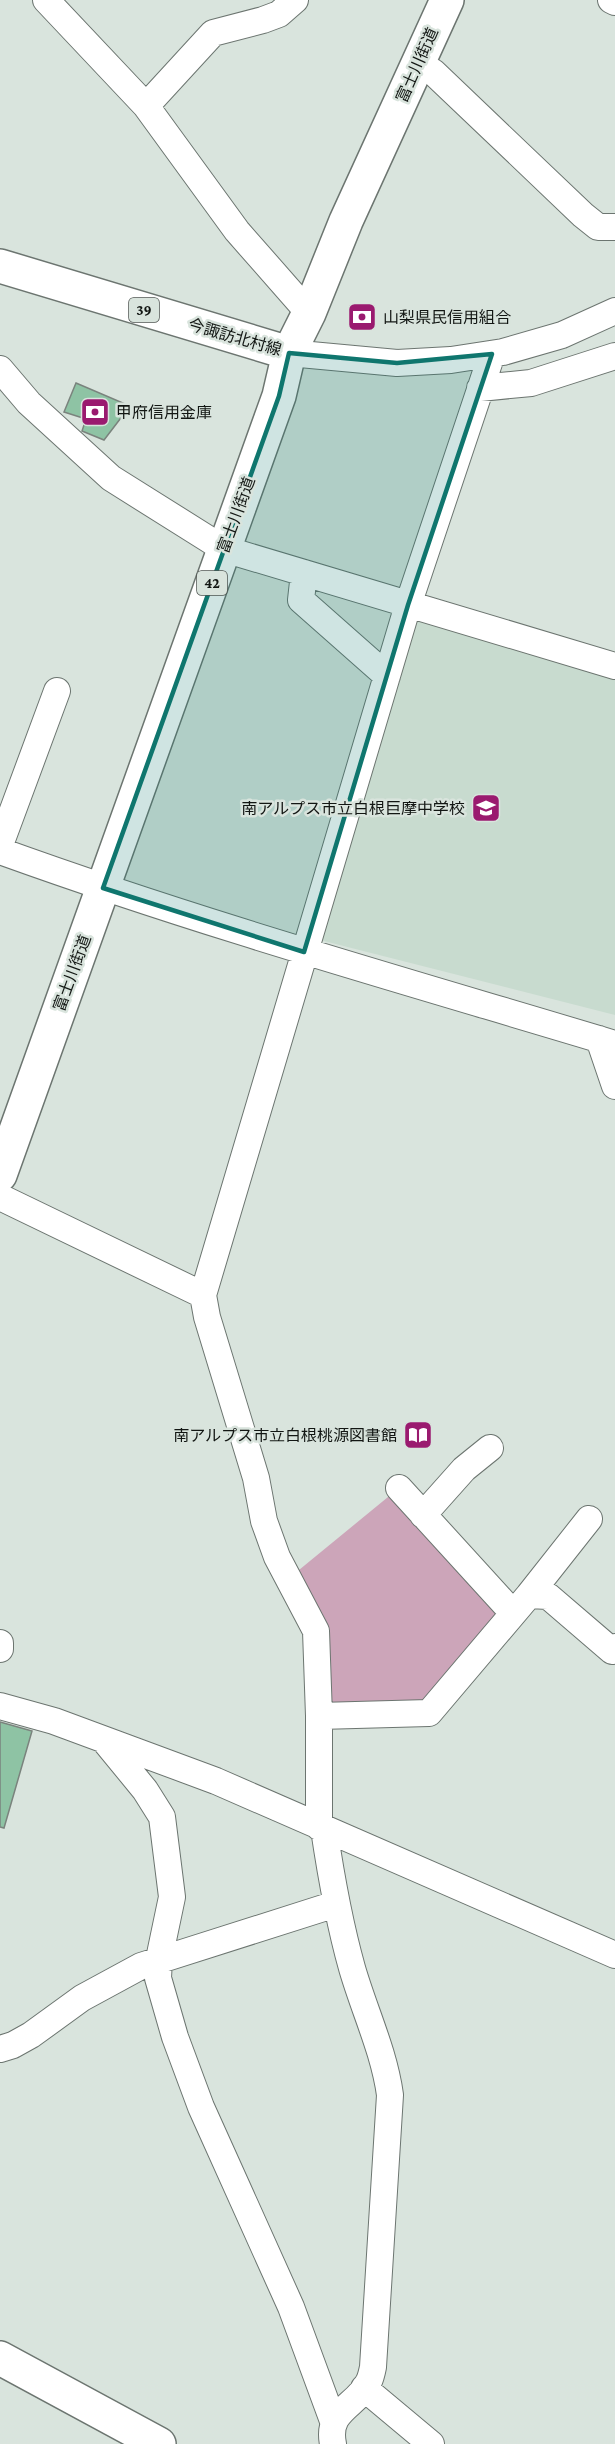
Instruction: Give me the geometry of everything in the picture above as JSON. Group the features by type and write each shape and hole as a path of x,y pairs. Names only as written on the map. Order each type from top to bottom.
{"main road":[{"name":"富士川街道","path":"0,1175 279,396 289,353 309,313 346,221 447,0"},
{"name":"今諏訪北村線","path":"0,266 289,353"},
{"name":"今諏訪北村線","path":"0,284 145,328 289,353"},
{"path":"0,2358 159,2444"}],"street":[{"path":"46,0 146,106 237,231 309,313"},
{"path":"146,106 213,33 263,21 279,14 294,0"},
{"path":"611,0 615,2"},
{"path":"418,64 432,72 583,215 598,227 615,227"},
{"path":"289,353 397,363 451,360 492,354 562,335 615,311"},
{"path":"333,2432 369,2381 373,2367 390,2095 387,2076 352,1969 321,1828 320,1716 316,1631 277,1557 264,1521 256,1478 207,1317 203,1295 408,605 492,354"},
{"path":"480,388 531,383 615,356"},
{"path":"0,369 29,403 111,478 224,549 615,666"},
{"path":"304,573 301,600 387,676"},
{"path":"0,845 57,691"},
{"path":"0,851 103,888 304,952 607,1041 615,1086"},
{"path":"0,1197 203,1295"},
{"path":"423,1515 464,1469 490,1448"},
{"path":"399,1488 423,1515 521,1604"},
{"path":"320,1716 429,1713 589,1519"},
{"path":"521,1604 548,1596 612,1651 615,1647"},
{"path":"0,1643 0,1649"},
{"path":"0,1706 54,1720 216,1781 615,1954"},
{"path":"104,1740 145,1790 162,1817 172,1897 159,1959 158,1978 175,2037 201,2107 291,2307 333,2432"},
{"path":"0,2049 14,2045 31,2035 82,1998 141,1966 336,1904"},
{"path":"364,2388 431,2444"}],"highlighted area":[{"path":"289,353 397,363 492,354 408,605 304,952 103,888 279,396"}],"shaded area":[{"name":"南アルプス市立白根巨摩中学校","path":"415,618 615,677 615,1015 316,939"},
{"path":"399,1488 513,1613 429,1713 319,1716 316,1631 288,1579"}],"building":[{"path":"76,383 130,406 104,440 82,431 86,419 64,412"},
{"path":"0,1722 32,1731 4,1828 0,1827"}],"place":[{"name":"山梨県民信用組合","path":"362,317"},
{"name":"甲府信用金庫","path":"95,412"},
{"name":"南アルプス市立白根巨摩中学校","path":"486,808"},
{"name":"南アルプス市立白根桃源図書館","path":"418,1435"}]}
